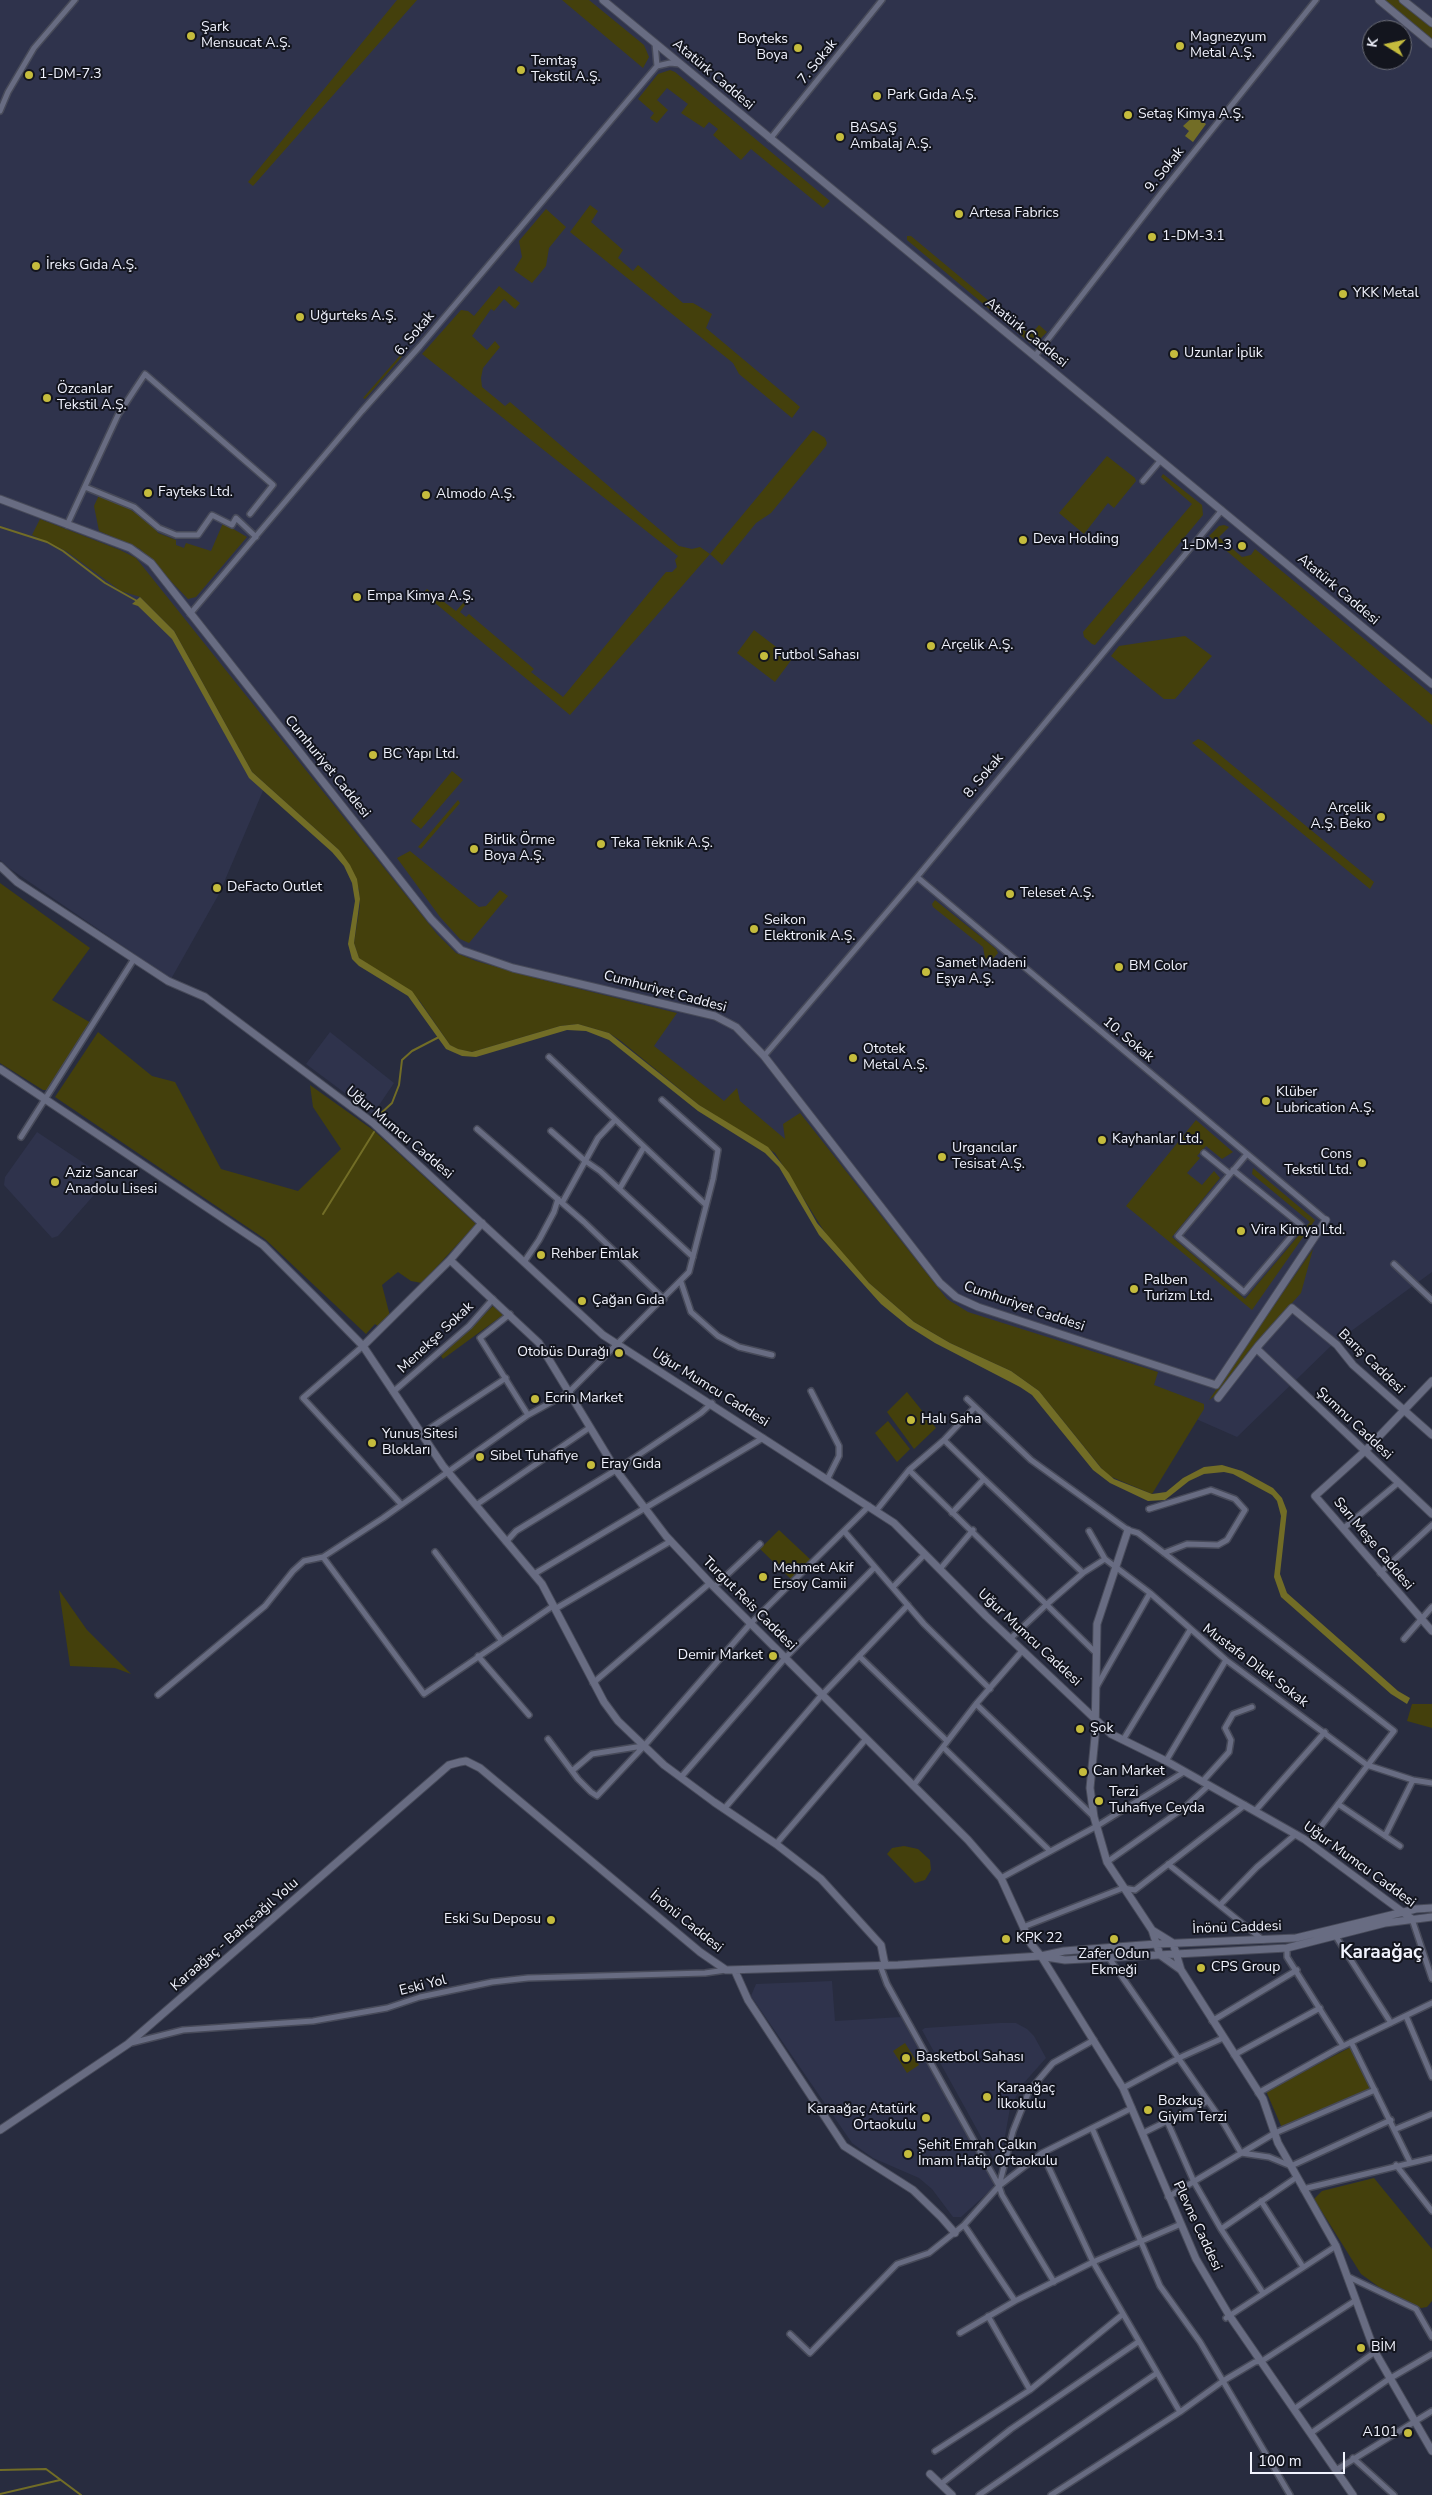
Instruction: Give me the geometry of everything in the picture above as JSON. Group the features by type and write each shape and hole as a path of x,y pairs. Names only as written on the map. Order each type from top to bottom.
{"street":[{"path":"0,111 8,92 34,48 75,0"},
{"name":"Atatürk Caddesi","path":"604,0 1432,684"},
{"name":"7. Sokak","path":"770,139 882,0"},
{"name":"9. Sokak","path":"1035,356 1162,192 1316,0"},
{"path":"1379,0 1432,44"},
{"path":"1403,0 1432,23"},
{"path":"655,43 656,66 670,63 680,64"},
{"name":"6. Sokak","path":"190,614 656,66"},
{"path":"67,525 118,415 145,374 273,485 250,514"},
{"path":"1143,481 1160,461"},
{"path":"85,487 134,507 159,528 176,535 198,535 212,515 232,525 236,518 256,537"},
{"name":"Cumhuriyet Caddesi","path":"0,499 119,543 143,556 431,919 461,950 513,968 715,1016 731,1023 764,1056 949,1292 978,1307 1216,1384 1326,1220"},
{"name":"8. Sokak","path":"764,1056 917,877 1222,510"},
{"name":"Uğur Mumcu Caddesi","path":"0,866 18,882 168,981 205,997 373,1123 603,1335 828,1478 894,1523 1022,1651 1070,1693 1095,1720 1123,1740 1166,1761 1309,1842 1401,1913 1412,1919"},
{"name":"10. Sokak","path":"917,877 1326,1220"},
{"path":"20,1137 134,959"},
{"path":"549,1057 706,1205"},
{"path":"0,1069 263,1245 363,1346 447,1471 534,1574 554,1607 593,1683 618,1721 644,1746 724,1809 776,1844 821,1878 881,1945 887,1984 1000,2186 1002,2195 1054,2282"},
{"path":"158,1695 265,1606 293,1571 304,1562 323,1557 528,1415 568,1393 681,1282 689,1272 718,1150 662,1100"},
{"path":"524,1262 539,1240 598,1138 615,1120"},
{"path":"477,1129 560,1201 664,1299"},
{"path":"550,1131 620,1188 693,1257"},
{"path":"620,1188 644,1146"},
{"path":"1204,1152 1232,1172 1301,1225 1244,1292 1178,1236 1232,1172 1247,1154"},
{"path":"401,1504 304,1398 363,1346 450,1260 482,1223"},
{"name":"Turgut Reis Caddesi","path":"450,1260 539,1342 616,1470 671,1541 712,1585 968,1840 1001,1878 1031,1944 1041,1956"},
{"path":"1394,1264 1432,1300"},
{"path":"681,1282 691,1312 718,1336 739,1347 772,1355"},
{"name":"Menekşe Sokak","path":"393,1392 469,1326 493,1300"},
{"name":"Barış Caddesi","path":"1218,1398 1259,1345 1292,1308 1337,1345 1353,1365 1432,1435"},
{"path":"510,1314 480,1338 528,1415"},
{"name":"Şumnu Caddesi","path":"1259,1352 1432,1514"},
{"path":"421,1434 506,1378"},
{"path":"1364,1451 1432,1381"},
{"path":"811,1391 839,1446 839,1456 828,1478"},
{"path":"967,1400 1031,1460 1128,1530 1138,1533 1394,1731 1309,1842"},
{"path":"506,1542 516,1531 616,1470 712,1404"},
{"path":"876,1511 909,1470 944,1440 975,1407"},
{"path":"476,1506 589,1428"},
{"path":"534,1574 764,1437"},
{"path":"944,1440 1083,1573"},
{"name":"Sarı Meşe Caddesi","path":"1364,1451 1315,1496 1432,1631"},
{"path":"909,1470 973,1530 1095,1652"},
{"path":"952,1512 984,1479"},
{"path":"1344,1528 1398,1483"},
{"path":"1150,1509 1211,1490 1235,1499 1245,1510 1230,1535 1218,1545 1187,1544 1164,1553"},
{"path":"548,1739 572,1771 591,1792 598,1796 751,1623 869,1506"},
{"path":"1380,1573 1432,1525"},
{"path":"940,1569 973,1530"},
{"path":"1128,1530 1114,1566 1097,1624 1095,1720 1090,1788 1094,1817 1107,1862 1152,1930 1160,1954 1181,1970"},
{"name":"Mustafa Dilek Sokak","path":"1089,1531 1105,1559 1150,1593 1226,1660 1326,1732 1367,1765 1412,1780 1432,1783"},
{"path":"844,1532 924,1624 990,1689"},
{"path":"323,1557 424,1694 501,1640 554,1607 671,1541"},
{"path":"593,1683 760,1544"},
{"path":"434,1552 501,1640"},
{"path":"893,1587 925,1554"},
{"path":"1010,1639 1046,1604 1083,1573 1105,1559"},
{"path":"682,1776 786,1657 875,1567"},
{"path":"1096,1688 1150,1593"},
{"path":"724,1809 822,1695 908,1605"},
{"path":"1404,1639 1432,1607"},
{"path":"1123,1740 1190,1630"},
{"path":"913,1786 976,1704 1022,1651"},
{"path":"478,1656 529,1715"},
{"path":"860,1656 947,1741"},
{"path":"1166,1761 1226,1660"},
{"path":"976,1704 1094,1817"},
{"path":"1107,1862 1184,1808 1229,1752 1231,1740 1225,1728 1233,1714 1252,1708"},
{"path":"1255,1811 1326,1732"},
{"path":"776,1844 866,1738"},
{"path":"572,1771 592,1754 644,1746"},
{"path":"943,1747 1050,1851"},
{"name":"Karaağaç - Bahçeağıl Yolu","path":"0,2130 128,2044 449,1765 466,1761 480,1768"},
{"name":"İnönü Caddesi","path":"480,1768 700,1952 726,1970 883,1965 1041,1956 1064,1951 1156,1944 1264,1940 1321,1933 1401,1913 1432,1908"},
{"path":"1001,1878 1097,1826 1184,1772"},
{"path":"1385,1836 1412,1780"},
{"path":"1338,1804 1400,1846"},
{"path":"1023,1927 1123,1888 1135,1890 1245,1805"},
{"path":"1220,1905 1257,1866 1296,1834"},
{"path":"1168,1864 1264,1940"},
{"name":"İnönü Caddesi","path":"1041,1956 1065,1960 1287,1948 1385,1923 1432,1918"},
{"path":"1412,1919 1432,1979"},
{"path":"1152,1930 1173,1943 1174,1954 1181,1970 1258,2093 1291,2166 1336,2246 1375,2352 1432,2451"},
{"path":"1335,1935 1391,2023"},
{"path":"1287,1948 1287,1957 1343,2046"},
{"name":"Plevne Caddesi","path":"1041,1956 1123,2088 1168,2198 1196,2259 1228,2317 1262,2361 1353,2495"},
{"path":"1109,1958 1208,2101 1241,2153 1268,2157 1291,2166 1391,2120"},
{"name":"Eski Yol","path":"128,2044 183,2030 313,2021 387,2008 420,1997 492,1982 528,1978 705,1973 726,1970"},
{"path":"1212,2020 1296,1970"},
{"path":"735,1971 748,2000 844,2146 913,2190 941,2216 954,2233"},
{"path":"1258,2093 1343,2046 1432,2003"},
{"path":"1234,2055 1320,2008"},
{"path":"1406,2016 1432,2077"},
{"path":"1123,2088 1178,2058 1223,2038"},
{"path":"1000,2186 1013,2131 1029,2091 1053,2063 1094,2040"},
{"path":"1352,2042 1396,2129 1410,2162"},
{"path":"1168,2198 1274,2132 1375,2090"},
{"path":"1143,2133 1208,2101"},
{"path":"790,2334 810,2354 897,2264 929,2252 964,2226 1000,2186 1042,2153 1132,2108"},
{"path":"1396,2129 1432,2114"},
{"path":"1167,2121 1194,2182 1221,2229 1263,2293"},
{"path":"1092,2128 1160,2286 1200,2342 1290,2495"},
{"path":"1042,2153 1093,2262 1180,2412"},
{"path":"1303,2189 1404,2163 1432,2158"},
{"path":"1402,2172 1404,2163"},
{"path":"1396,2165 1432,2211"},
{"path":"1221,2229 1297,2177"},
{"path":"1261,2202 1303,2266"},
{"path":"960,2333 1015,2301 1093,2262 1181,2224"},
{"path":"964,2226 1015,2301"},
{"path":"1228,2317 1336,2246"},
{"path":"1349,2277 1416,2309 1432,2337"},
{"path":"1051,2495 1180,2412 1223,2381 1255,2362 1262,2361 1356,2300"},
{"path":"935,2451 1030,2390 1123,2314"},
{"path":"988,2316 1030,2390"},
{"path":"941,2484 1011,2429 1138,2342"},
{"path":"1294,2409 1375,2352"},
{"path":"1311,2433 1389,2379 1432,2354"},
{"path":"979,2495 1158,2373"},
{"path":"1336,2470 1414,2420 1432,2411"},
{"path":"1353,2458 1394,2495"},
{"path":"930,2474 952,2495"}],"shaded area":[{"path":"0,0 1432,0 1432,1272 1332,1345 1237,1437 1069,1363 938,1314 816,1169 631,1034 519,996 490,1029 376,895 268,779 219,894 171,979 0,860"},
{"path":"397,0 417,0 253,186 248,182"},
{"path":"562,0 589,0 644,45 649,57 643,68"},
{"path":"1383,0 1398,0 1432,27 1432,40 1412,24 1412,20 1408,20"},
{"path":"670,70 675,72 830,201 823,208 751,149 741,160 713,135 718,129 709,122 704,128 681,113 688,104 667,88 657,100 668,110 657,123 650,118 654,113 638,99 658,74"},
{"path":"1195,115 1206,124 1193,142 1185,136 1189,131 1183,126"},
{"path":"590,205 598,211 591,222 623,250 618,258 633,271 638,265 683,303 693,303 712,314 706,328 800,407 792,418 739,374 733,363 570,232"},
{"path":"546,209 566,227 549,248 546,266 532,283 514,270 522,257 519,241"},
{"path":"907,236 911,236 1025,331 1032,333 1039,325 1047,332 1038,341 1030,343 907,240"},
{"path":"499,286 520,303 515,309 504,299 494,311 491,309 472,336 487,350 495,341 500,347 483,368 482,387 505,406 510,402 679,546 692,549 700,547 710,554 570,715 423,593 427,589 456,611 464,602 466,604 460,612 466,617 469,614 534,669 531,672 563,697 666,572 672,572 677,567 675,560 678,556 422,354 461,310 468,311 474,316"},
{"path":"404,351 406,352 365,399 363,398"},
{"path":"813,430 825,438 826,446 771,513 756,523 722,565 710,554"},
{"path":"1107,456 1135,478 1136,481 1114,508 1108,503 1084,534 1059,513"},
{"path":"1163,474 1202,505 1203,515 1095,645 1092,644 1084,637 1083,632 1192,504 1161,477"},
{"path":"99,495 127,507 153,526 158,533 176,540 176,545 184,548 186,543 211,551 223,523 247,537 196,597 188,599 140,549 99,531 94,506"},
{"path":"40,519 136,558 437,934 456,953 476,961 535,978 677,1013 654,1046 724,1101 737,1088 740,1101 785,1139 783,1124 800,1113 947,1299 968,1312 1158,1372 1154,1385 1204,1404 1204,1409 1152,1494 1107,1475 1039,1391 1011,1371 950,1343 914,1322 869,1283 829,1239 775,1153 699,1105 609,1033 578,1024 560,1026 472,1052 457,1049 450,1045 419,1000 359,958 354,943 360,905 359,889 339,850 252,772 174,631 140,597 121,591 66,551 32,535"},
{"path":"1219,526 1229,527 1219,537 1242,557 1251,555 1255,549 1432,695 1432,725 1209,536"},
{"path":"140,597 174,631 252,772 339,850 350,865 357,879 360,899 354,943 359,958 412,991 450,1045 472,1052 560,1026 578,1024 609,1033 699,1105 768,1147 789,1173 817,1223 869,1283 914,1322 950,1343 1011,1371 1039,1391 1101,1468 1114,1479 1152,1494 1166,1492 1183,1478 1204,1467 1222,1465 1242,1471 1273,1488 1282,1498 1287,1511 1280,1574 1287,1593 1398,1691 1410,1698 1407,1704 1391,1694 1281,1597 1274,1577 1281,1516 1277,1501 1272,1495 1233,1474 1224,1472 1204,1474 1189,1481 1165,1500 1148,1501 1110,1483 1093,1470 1032,1395 935,1343 908,1326 881,1304 819,1235 779,1167 765,1153 698,1111 609,1040 586,1031 567,1030 476,1057 462,1056 446,1049 408,996 359,966 352,959 348,944 355,901 352,883 344,866 332,852 249,778 172,639 138,606 132,604"},
{"name":"Futbol Sahası","path":"754,630 792,659 775,682 737,653"},
{"path":"1185,636 1212,656 1175,699 1164,699 1111,656 1119,646"},
{"path":"1198,739 1203,741 1374,882 1370,889 1192,743"},
{"path":"452,771 463,780 421,829 411,821"},
{"path":"458,800 460,803 421,849 418,847"},
{"path":"410,851 479,907 486,906 500,890 508,896 469,943 460,939 440,917 397,858"},
{"path":"0,883 90,948 52,1000 91,1023 48,1090 43,1090 0,1063"},
{"path":"935,900 996,949 998,953 992,960 990,961 985,958 983,947 933,907 932,904"},
{"path":"98,1032 152,1076 175,1082 221,1169 298,1191 341,1149 313,1107 310,1085 373,1130 476,1224 422,1283 411,1281 398,1272 382,1285 390,1316 379,1327 375,1324 366,1334 265,1239 55,1097"},
{"path":"330,1032 394,1083 373,1114 306,1064"},
{"path":"1196,1120 1233,1152 1222,1159 1206,1146 1197,1156 1200,1158 1187,1173 1202,1185 1214,1171 1220,1178 1172,1237 1245,1299 1310,1222 1252,1174 1253,1168 1315,1220 1252,1310 1126,1206"},
{"name":"Aziz Sancar Anadolu Lisesi","path":"37,1132 108,1179 58,1236 52,1238 4,1185 5,1177"},
{"path":"1313,1249 1301,1293 1247,1353 1219,1393 1209,1400"},
{"path":"493,1306 503,1315 443,1359 441,1356"},
{"name":"Halı Saha","path":"907,1392 936,1428 914,1449 887,1412"},
{"name":"Halı Saha","path":"888,1421 910,1449 897,1462 875,1433"},
{"path":"779,1530 811,1560 791,1579 760,1549"},
{"path":"59,1590 87,1630 131,1674 115,1668 70,1666"},
{"path":"1412,1704 1432,1704 1432,1728 1407,1721"},
{"path":"904,1846 918,1849 930,1860 931,1870 925,1880 915,1883 887,1854 892,1848"},
{"path":"832,1981 835,2021 901,2017 994,2182 993,2188 961,2217 953,2217 932,2189 919,2178 873,2158 852,2143 751,1996 756,1984"},
{"name":"Karaağaç İlkokulu","path":"1016,2023 1027,2029 1034,2036 1046,2058 1022,2085 1010,2108 1001,2159 995,2162 922,2030 925,2028"},
{"name":"Basketbol Sahası","path":"905,2043 919,2065 907,2073 893,2051"},
{"path":"1351,2047 1370,2085 1369,2089 1282,2128 1266,2091"},
{"path":"1374,2178 1432,2249 1432,2301 1427,2307 1421,2308 1379,2287 1361,2274 1314,2199 1322,2191"}],"waterway":[{"path":"0,527 47,542 63,551 105,583 137,601"},
{"path":"378,1116 392,1103 399,1085 402,1060 412,1051 439,1037"},
{"path":"323,1214 374,1132"},
{"path":"0,2470 46,2469 81,2495"},
{"path":"0,2494 60,2480"}],"place":[{"name":"Şark Mensucat A.Ş.","path":"191,36"},
{"name":"Magnezyum Metal A.Ş.","path":"1180,46"},
{"name":"Boyteks Boya","path":"798,48"},
{"name":"Temtaş Tekstil A.Ş.","path":"521,70"},
{"name":"1-DM-7.3","path":"29,75"},
{"name":"Park Gıda A.Ş.","path":"877,96"},
{"name":"Setaş Kimya A.Ş.","path":"1128,115"},
{"name":"BASAŞ Ambalaj A.Ş.","path":"840,137"},
{"name":"Artesa Fabrics","path":"959,214"},
{"name":"1-DM-3.1","path":"1152,237"},
{"name":"İreks Gıda A.Ş.","path":"36,266"},
{"name":"YKK Metal","path":"1343,294"},
{"name":"Uğurteks A.Ş.","path":"300,317"},
{"name":"Uzunlar İplik","path":"1174,354"},
{"name":"Özcanlar Tekstil A.Ş.","path":"47,398"},
{"name":"Fayteks Ltd.","path":"148,493"},
{"name":"Almodo A.Ş.","path":"426,495"},
{"name":"Deva Holding","path":"1023,540"},
{"name":"1-DM-3","path":"1242,546"},
{"name":"Empa Kimya A.Ş.","path":"357,597"},
{"name":"Arçelik A.Ş.","path":"931,646"},
{"name":"Futbol Sahası","path":"764,656"},
{"name":"BC Yapı Ltd.","path":"373,755"},
{"name":"Arçelik A.Ş. Beko","path":"1381,817"},
{"name":"Teka Teknik A.Ş.","path":"601,844"},
{"name":"Birlik Örme Boya A.Ş.","path":"474,849"},
{"name":"DeFacto Outlet","path":"217,888"},
{"name":"Teleset A.Ş.","path":"1010,894"},
{"name":"Seikon Elektronik A.Ş.","path":"754,929"},
{"name":"BM Color","path":"1119,967"},
{"name":"Samet Madeni Eşya A.Ş.","path":"926,972"},
{"name":"Ototek Metal A.Ş.","path":"853,1058"},
{"name":"Klüber Lubrication A.Ş.","path":"1266,1101"},
{"name":"Kayhanlar Ltd.","path":"1102,1140"},
{"name":"Urgancılar Tesisat A.Ş.","path":"942,1157"},
{"name":"Cons Tekstil Ltd.","path":"1362,1163"},
{"name":"Aziz Sancar Anadolu Lisesi","path":"55,1182"},
{"name":"Vira Kimya Ltd.","path":"1241,1231"},
{"name":"Rehber Emlak","path":"541,1255"},
{"name":"Palben Turizm Ltd.","path":"1134,1289"},
{"name":"Çağan Gıda","path":"582,1301"},
{"name":"Otobüs Durağı","path":"619,1353"},
{"name":"Ecrin Market","path":"535,1399"},
{"name":"Halı Saha","path":"911,1420"},
{"name":"Yunus Sitesi Blokları","path":"372,1443"},
{"name":"Sibel Tuhafiye","path":"480,1457"},
{"name":"Eray Gıda","path":"591,1465"},
{"name":"Mehmet Akif Ersoy Camii","path":"763,1577"},
{"name":"Demir Market","path":"773,1656"},
{"name":"Şok","path":"1080,1729"},
{"name":"Can Market","path":"1083,1772"},
{"name":"Terzi Tuhafiye Ceyda","path":"1099,1801"},
{"name":"Eski Su Deposu","path":"551,1920"},
{"name":"KPK 22","path":"1006,1939"},
{"name":"Zafer Odun Ekmeği","path":"1114,1939"},
{"name":"CPS Group","path":"1201,1968"},
{"name":"Basketbol Sahası","path":"906,2058"},
{"name":"Karaağaç İlkokulu","path":"987,2097"},
{"name":"Bozkuş Giyim Terzi","path":"1148,2110"},
{"name":"Karaağaç Atatürk Ortaokulu","path":"926,2118"},
{"name":"Şehit Emrah Çalkın İmam Hatip Ortaokulu","path":"908,2154"},
{"name":"BİM","path":"1361,2348"},
{"name":"A101","path":"1408,2433"}],"district":[{"name":"Karaağaç","path":"1381,1953"}]}
